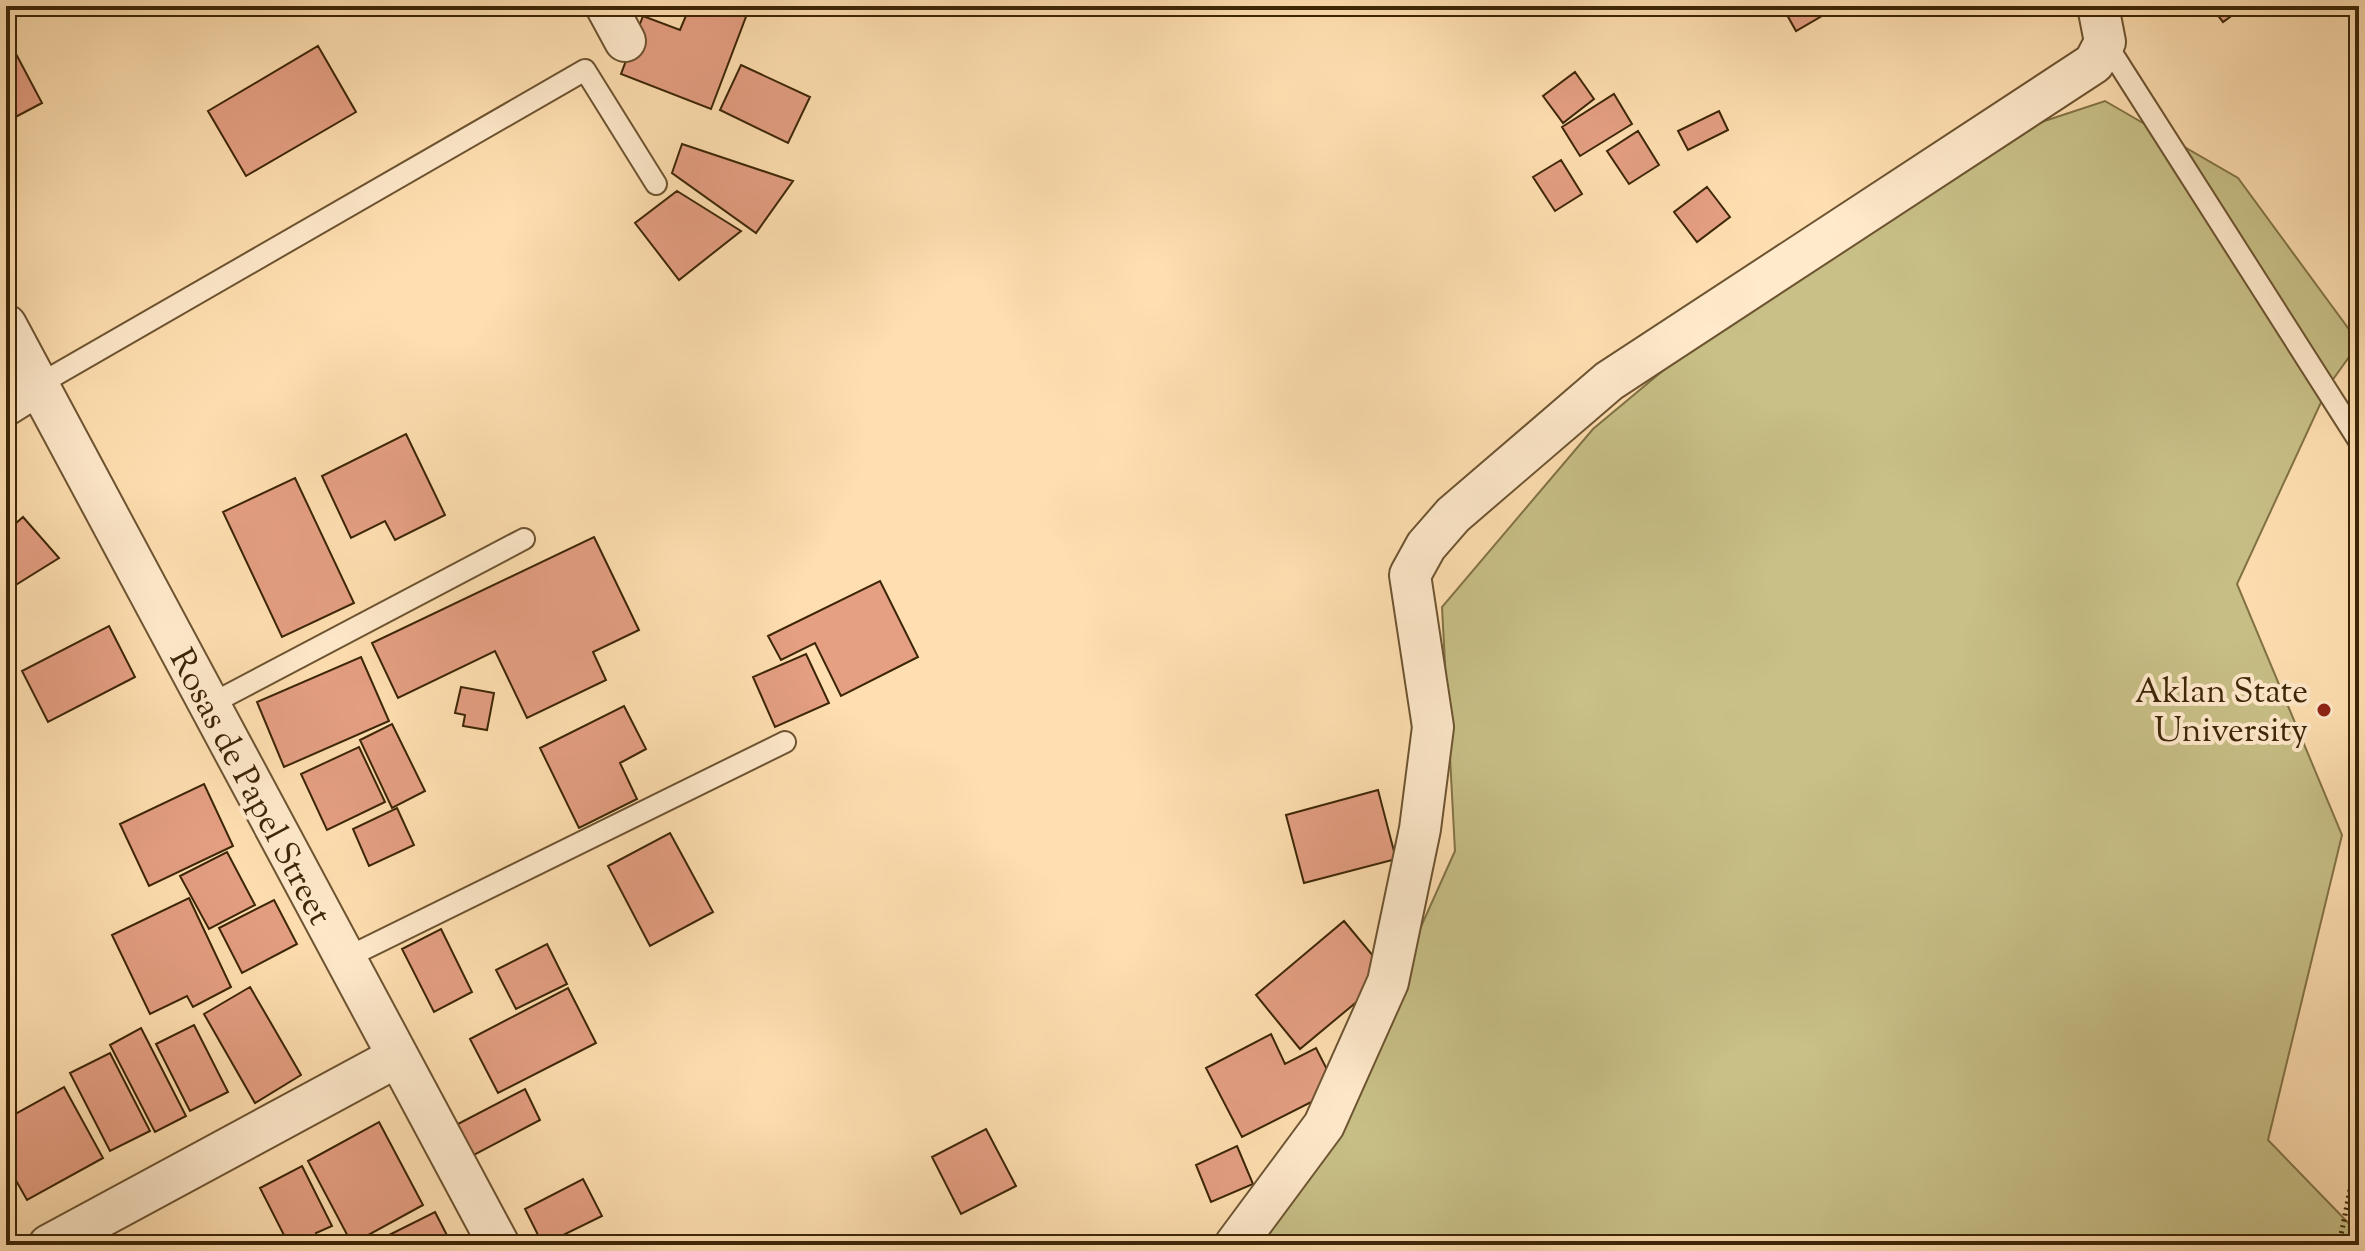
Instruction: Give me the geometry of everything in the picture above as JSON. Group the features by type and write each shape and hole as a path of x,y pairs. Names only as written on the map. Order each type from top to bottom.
{"street":[{"path":"606,6 625,41"},
{"path":"1235,1245 1324,1125 1388,982 1420,829 1433,727 1410,575 1426,546 1453,515 1609,381 2094,63 2101,24"},
{"name":"Rosas de Papel Street","path":"6,325 22,395 209,705 499,1245"},
{"path":"49,1245 397,1057"}],"lane":[{"path":"2101,24 2359,441"},
{"path":"22,395 585,70 656,184"},
{"path":"209,705 524,539"},
{"path":"344,959 785,742"}],"path":[{"path":"2339,1245 2359,1145"},
{"path":"2071,1245 2080,1240 2097,1245"}],"shaded area":[{"path":"2105,101 2238,178 2359,343 2329,385 2237,584 2342,835 2268,1140 2359,1234 2359,1245 1262,1245 1317,1158 1455,851 1442,607 1593,429 1908,166"}],"building":[{"path":"690,6 726,6 747,14 711,109 621,74 643,16 680,30"},
{"path":"1782,6 1839,6 1796,31"},
{"path":"2211,6 2245,6 2223,22"},
{"path":"6,35 42,103 6,122"},
{"path":"318,46 356,112 246,176 208,111"},
{"path":"741,65 810,97 788,143 720,110"},
{"path":"1575,72 1594,99 1563,123 1543,96"},
{"path":"1614,94 1632,124 1580,156 1562,127"},
{"path":"1719,111 1728,130 1688,150 1678,131"},
{"path":"1638,131 1659,165 1629,184 1607,151"},
{"path":"682,144 793,181 756,233 672,173"},
{"path":"1561,160 1582,194 1555,211 1533,177"},
{"path":"1707,187 1730,217 1697,242 1674,212"},
{"path":"677,191 741,231 679,280 635,223"},
{"path":"406,434 445,515 395,540 385,521 351,538 322,476"},
{"path":"295,478 354,603 282,637 223,512"},
{"path":"23,517 59,558 6,591 6,532"},
{"path":"594,537 639,630 593,652 606,680 527,718 495,651 398,698 372,643"},
{"path":"880,581 918,657 841,696 815,643 781,660 768,636"},
{"path":"109,626 135,677 48,722 22,671"},
{"path":"806,654 829,703 775,727 753,677"},
{"path":"361,657 389,721 284,767 257,702"},
{"path":"461,687 494,693 487,730 463,726 465,715 455,713"},
{"path":"624,706 646,749 620,763 637,799 579,828 540,748"},
{"path":"392,724 425,791 392,808 360,740"},
{"path":"359,747 385,802 327,830 301,774"},
{"path":"204,784 233,846 149,886 120,824"},
{"path":"1378,790 1396,859 1304,883 1286,815"},
{"path":"397,808 414,845 369,866 353,829"},
{"path":"670,833 713,912 650,946 608,866"},
{"path":"227,852 255,905 209,929 180,876"},
{"path":"189,898 231,987 193,1007 187,996 150,1014 112,935"},
{"path":"274,900 297,944 242,973 219,928"},
{"path":"1344,921 1389,975 1300,1049 1256,995"},
{"path":"441,929 472,992 434,1012 402,949"},
{"path":"547,944 567,984 516,1009 496,970"},
{"path":"250,987 301,1075 255,1103 204,1014"},
{"path":"568,988 596,1043 498,1093 470,1039"},
{"path":"194,1025 228,1092 190,1111 156,1044"},
{"path":"141,1028 186,1116 155,1132 110,1045"},
{"path":"1271,1034 1285,1064 1316,1048 1337,1089 1242,1137 1206,1068"},
{"path":"110,1053 150,1131 110,1151 70,1073"},
{"path":"64,1087 103,1158 27,1200 6,1163 6,1119"},
{"path":"525,1089 540,1120 472,1156 456,1125"},
{"path":"379,1122 423,1205 352,1244 308,1161"},
{"path":"986,1129 1016,1186 961,1214 932,1157"},
{"path":"1237,1146 1253,1184 1211,1202 1196,1165"},
{"path":"302,1166 332,1226 316,1233 321,1245 289,1245 260,1188"},
{"path":"583,1179 602,1216 543,1245 525,1209"},
{"path":"435,1212 452,1245 369,1245"}],"place":[{"name":"Aklan State University","path":"2324,710"}]}
